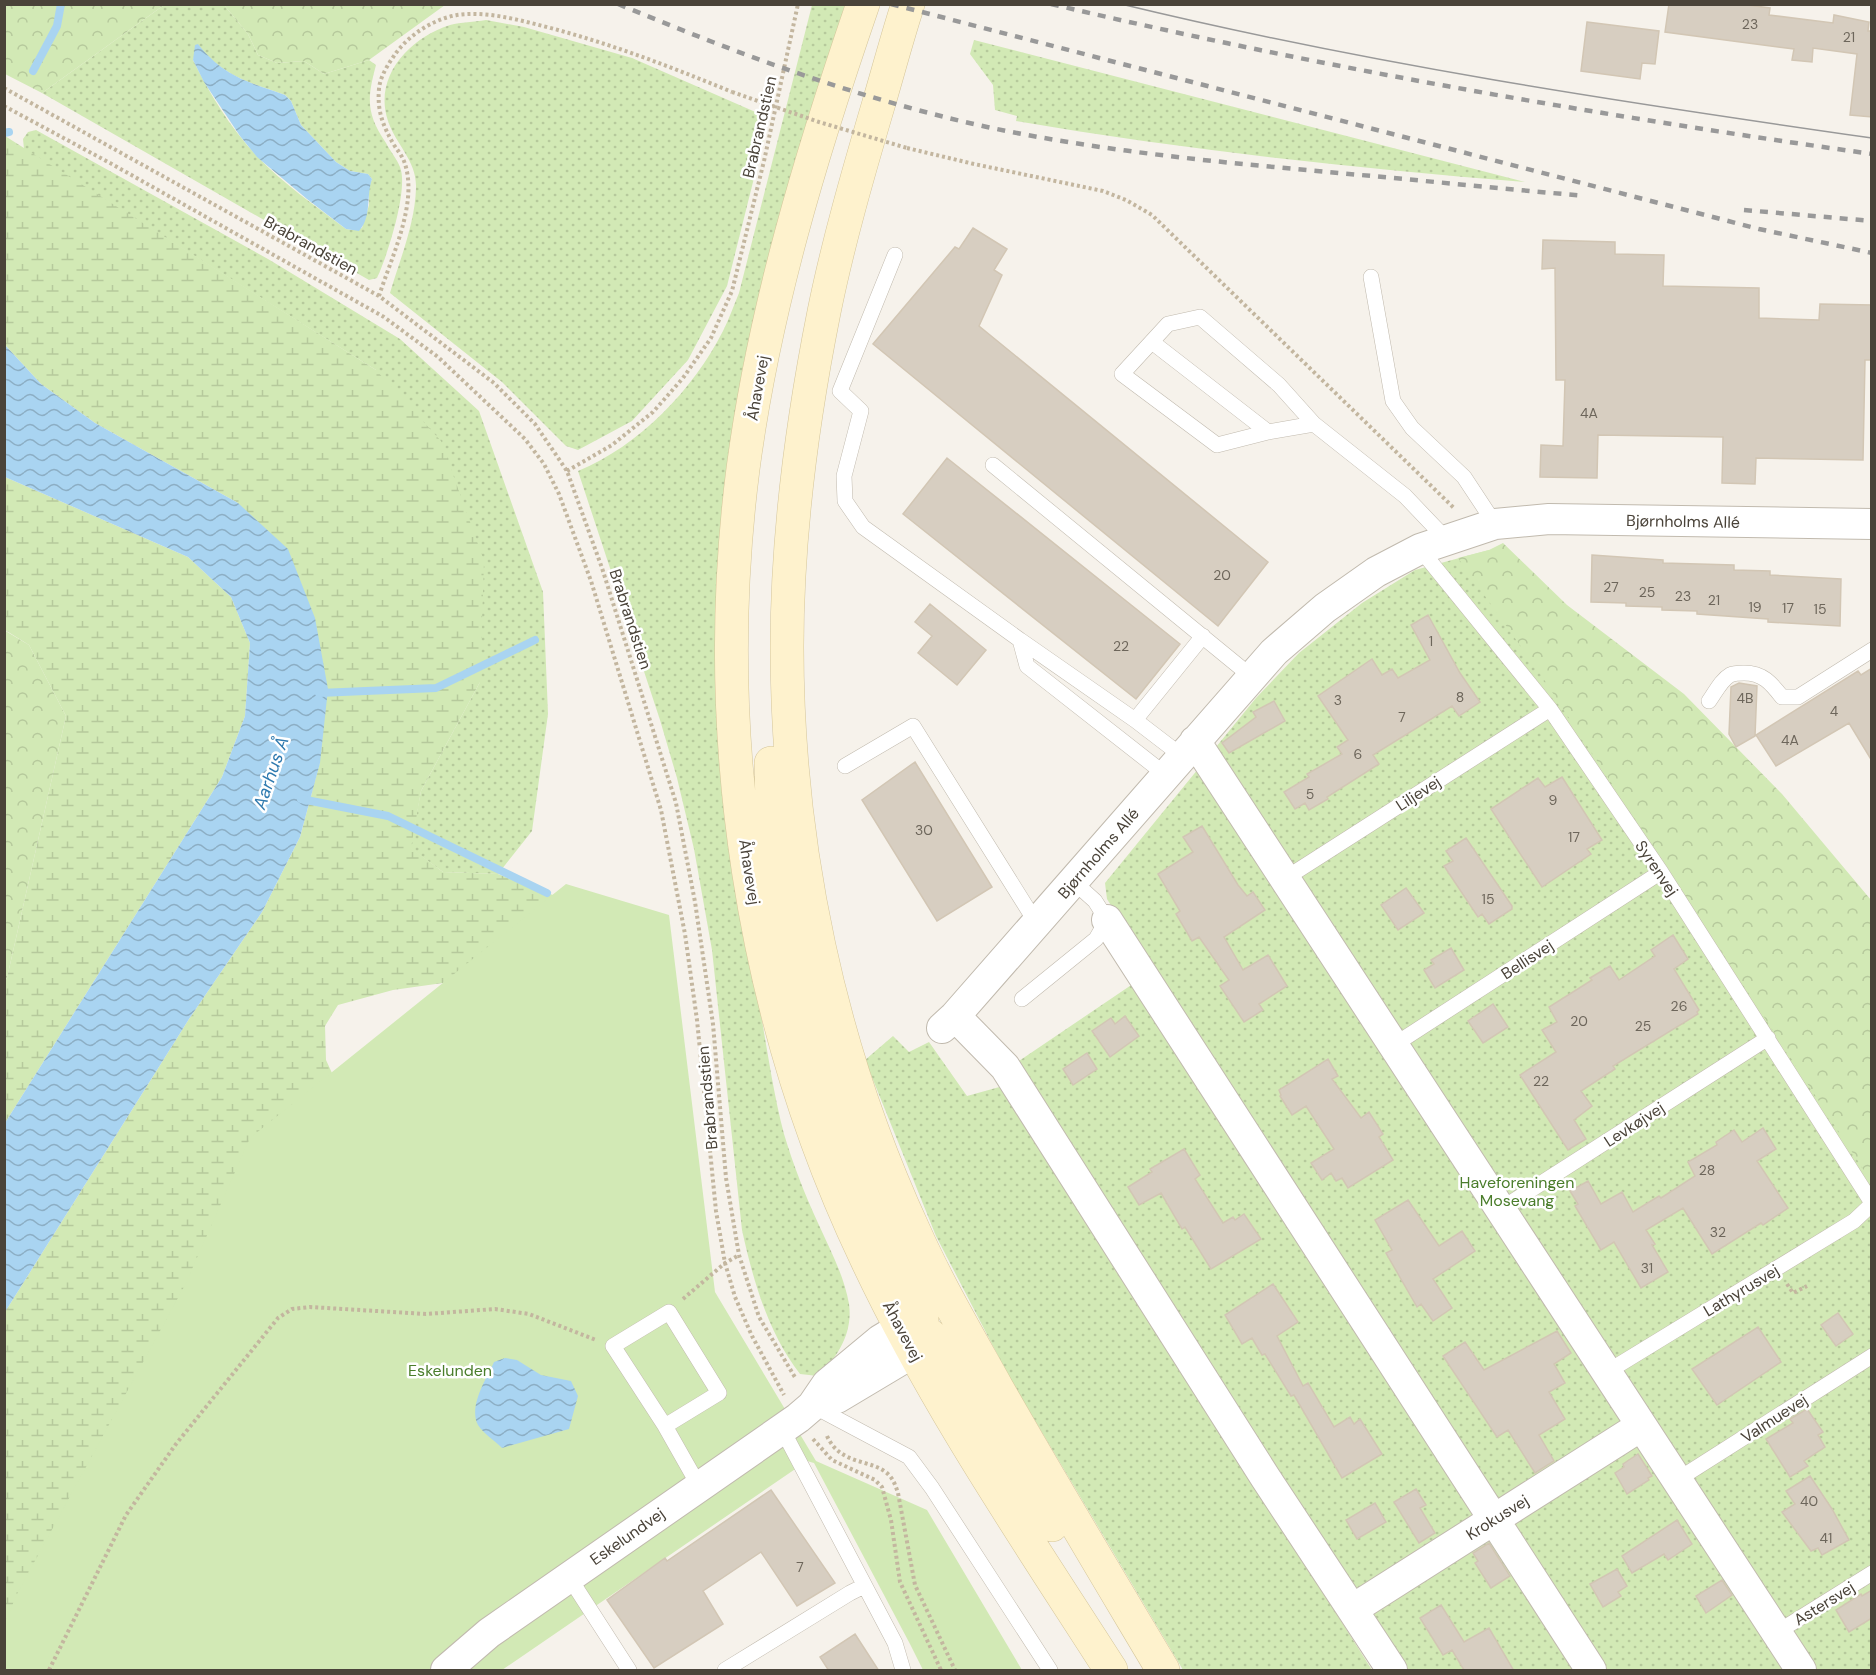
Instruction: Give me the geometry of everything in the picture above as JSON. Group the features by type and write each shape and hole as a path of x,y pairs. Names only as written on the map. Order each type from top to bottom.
{"main road":[{"name":"Åhavevej","path":"863,4 795,219 757,381 743,469 735,553 732,662 738,779 745,845 756,914 789,1054 813,1129 864,1254 912,1337 980,1466 1111,1671"},
{"path":"908,4 865,149 824,310 797,477 775,641 771,708 774,841 782,908 816,1047 840,1120 891,1245 918,1300 912,1337 934,1338 942,1349 1050,1521 1151,1671"},
{"path":"797,477 790,561 788,709 799,838 810,901 842,1040 866,1113 914,1232 955,1313 1163,1671"}],"street":[{"name":"Bjørnholms Allé","path":"1353,1609 1265,1477 1005,1067 949,1022 1274,652 1325,608 1376,573 1433,544 1495,524 1549,519 1872,525"},
{"path":"1181,758 1286,878 1801,1671"},
{"path":"1107,920 1591,1671"},
{"name":"Eskelundvej","path":"446,1671 489,1633 797,1418 827,1384 880,1340 912,1337"},
{"name":"Krokusvej","path":"1353,1609 1641,1426"},
{"path":"1353,1609 1392,1671"}],"lane":[{"path":"895,255 840,391 861,411 844,476 845,501 863,527 1135,720 1181,758"},
{"path":"1371,277 1393,401 1412,428 1464,477 1495,524"},
{"name":"Syrenvej","path":"1152,342 1168,324 1200,317 1279,385 1314,424 1406,496 1433,544 1550,709 1661,872 1872,1204"},
{"path":"1268,432 1152,342 1122,374 1217,445 1268,432 1314,424"},
{"path":"993,465 1252,677"},
{"path":"1135,720 1203,636"},
{"path":"1020,640 1027,666 1181,758"},
{"path":"1709,701 1731,674 1743,673 1766,678 1782,697 1798,697 1872,650"},
{"name":"Liljevej","path":"1286,878 1550,709"},
{"path":"845,766 913,726 1037,924"},
{"name":"Bellisvej","path":"1394,1045 1661,872"},
{"path":"1022,999 1096,939 1107,920 1095,901 1074,882"},
{"name":"Levkøjvej","path":"1501,1209 1768,1038"},
{"name":"Lathyrusvej","path":"1607,1372 1854,1221 1872,1204"},
{"path":"665,1426 719,1393 669,1312 614,1346 665,1426 699,1486"},
{"name":"Valmuevej","path":"1677,1480 1872,1356"},
{"path":"797,1418 816,1491 895,1643 903,1671"},
{"path":"797,1418 909,1457 932,1488 1050,1671"},
{"name":"Astersvej","path":"1776,1633 1872,1573"},
{"path":"569,1577 629,1671"},
{"path":"725,1671 864,1586"}],"path":[{"name":"Brabrandstien","path":"567,471 612,445 653,412 684,378 711,338 732,291 764,161 798,4"},
{"path":"379,296 404,222 409,180 405,162 381,123 378,104 379,86 387,66 403,45 418,32 437,21 457,15 481,14 507,17 632,52 732,92 819,122 907,148"},
{"name":"Brabrandstien","path":"4,88 379,296 494,383 535,424 567,471 602,568 676,803 713,1024 726,1178 739,1255 759,1317 797,1418 845,1457 885,1472 894,1481 915,1585 955,1671"},
{"path":"4,106 384,317 438,357 525,439 544,464 559,494 591,581 661,810 685,934 697,1020 716,1211 725,1263 735,1298 752,1336 797,1418 832,1460 879,1482 891,1520 900,1582 941,1671"},
{"path":"669,1312 725,1263 739,1255"},
{"path":"49,1671 126,1515 176,1444 286,1311 310,1307 426,1314 495,1309 529,1314 614,1346"}],"green space":[{"path":"4,5 164,5 42,93 5,74"},
{"path":"164,5 224,5 248,34 258,55 277,63 304,61 324,74 369,60 376,65 370,97 372,114 379,132 399,164 402,177 402,191 396,223 377,278 369,280 42,93","holes":["198,45 207,56 237,77 285,95 291,101 301,125 336,162 350,171 368,174 372,179 369,187 369,205 362,228 346,229 289,185 247,145 221,110 193,60"]},
{"path":"224,5 445,5 369,60 324,74 304,61 277,63 258,55 248,34"},
{"path":"812,5 845,5 779,219 755,314 727,825 736,892 784,1134 804,1190 840,1273 849,1304 850,1315 846,1335 838,1353 818,1376 800,1374 789,1358 770,1324 751,1268 742,1230 712,950 694,849 660,720 578,471 622,447 662,414 696,374 723,331 739,293"},
{"path":"486,20 524,27 632,58 769,118 727,286 688,360 632,421 578,450 566,446 502,382 390,293 410,228 416,188 410,161 388,121 385,105 390,75 408,49 421,39 450,25"},
{"path":"974,40 1525,182 1270,157 1142,141 1016,121 1017,116 995,110 993,85 970,54"},
{"path":"36,130 268,259 400,339 479,411 543,592 548,714 532,831 498,874 443,872 410,848 421,791 480,682 312,792 320,763 376,370 24,149 23,139 28,132"},
{"path":"5,136 376,370 441,441 484,561 480,682 421,791 411,848 443,872 498,874 589,907 457,981 393,990 338,1005 325,1026 326,1060 376,1169 35,1670 5,1670 5,1312 189,1019 262,912 300,837 320,763 238,503 95,423 41,384 5,345"},
{"path":"5,477 188,557 231,597 250,643 245,716 222,777 5,1123 5,979 66,716 29,645 5,630"},
{"path":"1503,543 1567,605 1684,694 1782,794 1871,900 1871,1181 1541,675 1458,558 1489,550"},
{"name":"Haveforeningen Mosevang","path":"1489,550 1871,1086 1871,1670 1405,1670 1016,1063 1152,971 1107,899 1105,883 1256,698 1299,653 1362,603 1415,570"},
{"path":"4,630 29,645 66,716 5,979"},
{"name":"Eskelunden","path":"566,884 669,915 715,1292 816,1461 927,1510 1022,1670 923,1670 814,1463 807,1461 502,1670 5,1670 5,1622 18,1592 185,1285 250,1138"},
{"path":"893,1036 909,1052 929,1042 967,1096 1003,1086 1372,1670 1183,1670 1008,1375 936,1236 865,1060"}],"water":[{"path":"198,44 217,64 237,77 285,95 291,101 301,125 336,162 350,171 368,174 372,179 367,213 359,231 346,229 257,157 204,82 193,60 195,45"},
{"name":"Aarhus Å","path":"5,345 41,384 95,423 238,503 288,549 315,618 328,689 320,763 300,837 262,912 189,1019 5,1312 5,1123 222,777 245,716 250,643 231,597 188,557 5,477"},
{"path":"505,1358 517,1360 541,1375 571,1381 578,1396 569,1429 502,1448 480,1428 475,1409 480,1392 494,1362"}],"building":[{"path":"1669,4 1740,4 1770,8 1769,15 1833,23 1834,15 1869,22 1868,31 1872,31 1872,117 1850,115 1857,54 1813,48 1812,62 1792,60 1794,49 1665,32"},
{"path":"1587,22 1659,31 1655,64 1642,63 1640,79 1581,71"},
{"path":"973,228 1007,249 994,270 1002,275 979,326 1268,562 1218,626 873,344 955,247 959,249"},
{"path":"1543,240 1615,242 1615,254 1664,255 1663,286 1759,288 1759,318 1819,320 1820,304 1872,305 1872,360 1865,360 1863,460 1756,458 1755,484 1722,483 1723,437 1598,435 1597,478 1540,477 1541,445 1563,446 1565,380 1556,380 1555,268 1542,269"},
{"path":"947,458 1180,644 1136,699 903,514"},
{"path":"1592,555 1663,560 1663,563 1734,565 1734,570 1770,571 1770,575 1841,579 1840,626 1768,622 1768,619 1697,614 1697,611 1662,610 1662,607 1591,602"},
{"path":"930,604 986,650 957,685 918,653 932,636 915,622"},
{"path":"1428,615 1460,673 1480,702 1459,716 1452,706 1373,755 1379,764 1327,797 1328,799 1309,810 1305,803 1295,809 1284,792 1309,777 1307,774 1342,754 1337,747 1348,740 1318,696 1372,659 1382,675 1392,669 1398,678 1430,660 1411,625"},
{"path":"1872,668 1872,761 1849,723 1776,766 1756,735 1858,671 1861,675"},
{"path":"1739,683 1757,686 1755,736 1736,747 1729,734 1731,687"},
{"path":"1274,701 1285,721 1229,753 1222,743 1256,717 1253,712"},
{"path":"915,762 992,887 937,921 862,800"},
{"path":"1562,777 1602,840 1587,849 1591,854 1542,887 1491,809 1538,778 1545,787"},
{"path":"1202,826 1238,885 1247,896 1253,892 1265,910 1224,937 1243,970 1268,955 1287,986 1259,1004 1263,1010 1244,1022 1220,986 1229,980 1199,937 1192,941 1176,914 1180,911 1158,874 1193,852 1183,837"},
{"path":"1466,838 1512,906 1512,909 1489,924 1482,914 1478,917 1444,866 1453,861 1446,851"},
{"path":"1406,888 1424,913 1398,930 1381,905"},
{"path":"1673,935 1688,959 1674,969 1699,1010 1698,1014 1613,1066 1615,1069 1581,1091 1592,1106 1574,1120 1586,1139 1568,1150 1520,1075 1556,1052 1542,1030 1557,1022 1549,1007 1610,966 1619,980 1655,956 1651,950"},
{"path":"1451,948 1464,970 1435,988 1424,970 1434,964 1431,960"},
{"path":"1493,1004 1508,1027 1483,1043 1468,1021"},
{"path":"1125,1016 1139,1036 1110,1057 1092,1031 1111,1018 1115,1024"},
{"path":"1087,1053 1097,1069 1073,1085 1063,1069"},
{"path":"1328,1059 1338,1076 1332,1079 1361,1118 1369,1112 1383,1134 1379,1137 1393,1160 1348,1188 1342,1178 1336,1181 1331,1173 1322,1180 1311,1163 1334,1149 1306,1106 1292,1115 1280,1096 1279,1090"},
{"path":"1763,1128 1776,1149 1757,1161 1788,1208 1712,1254 1683,1208 1646,1230 1668,1272 1641,1288 1614,1242 1601,1250 1575,1206 1578,1204 1570,1191 1588,1181 1601,1204 1622,1192 1633,1212 1659,1196 1661,1198 1695,1176 1688,1162 1717,1145 1716,1142 1734,1130 1742,1142"},
{"path":"1184,1149 1200,1175 1195,1179 1223,1223 1233,1217 1235,1220 1244,1214 1261,1239 1211,1269 1185,1227 1182,1229 1161,1193 1139,1205 1128,1187 1152,1172 1150,1169"},
{"path":"1408,1200 1439,1246 1462,1231 1475,1251 1433,1279 1452,1308 1433,1321 1421,1304 1417,1307 1386,1253 1392,1250 1375,1220"},
{"path":"1273,1284 1298,1322 1277,1336 1303,1386 1308,1383 1334,1427 1350,1417 1354,1424 1360,1419 1382,1454 1342,1478 1294,1395 1291,1396 1265,1354 1262,1355 1252,1338 1242,1344 1225,1315"},
{"path":"1838,1313 1853,1334 1836,1346 1821,1325"},
{"path":"1758,1327 1781,1362 1717,1405 1692,1369"},
{"path":"1557,1331 1571,1353 1554,1364 1565,1383 1549,1392 1565,1419 1539,1435 1554,1461 1535,1473 1508,1430 1497,1437 1443,1356 1465,1342 1484,1370"},
{"path":"1807,1409 1823,1432 1818,1435 1825,1447 1804,1461 1808,1466 1790,1477 1766,1439 1793,1423 1790,1419"},
{"path":"1638,1454 1652,1476 1627,1494 1615,1473 1624,1467 1623,1464"},
{"path":"1810,1476 1849,1540 1822,1555 1818,1548 1811,1551 1782,1512 1795,1504 1786,1491"},
{"path":"1416,1489 1426,1505 1420,1508 1435,1533 1419,1543 1394,1502"},
{"path":"771,1490 835,1583 797,1606 761,1552 703,1591 723,1624 654,1668 607,1600 665,1558 667,1561"},
{"path":"1375,1503 1386,1522 1357,1539 1346,1520"},
{"path":"1677,1520 1692,1544 1668,1560 1664,1554 1632,1573 1622,1556"},
{"path":"1489,1543 1510,1576 1491,1588 1475,1563 1478,1561 1473,1553"},
{"path":"1617,1569 1627,1586 1618,1592 1621,1596 1603,1607 1590,1584"},
{"path":"1722,1580 1732,1595 1706,1613 1696,1596"},
{"path":"1872,1590 1872,1618 1849,1632 1836,1610 1861,1594 1862,1596"},
{"path":"1441,1605 1464,1642 1489,1628 1514,1671 1464,1670 1452,1650 1443,1655 1420,1618"},
{"path":"855,1634 879,1671 829,1671 820,1657"}],"waterway":[{"path":"33,71 57,26 61,4"},
{"path":"4,133 9,132"},
{"path":"319,693 436,688 535,640"},
{"path":"301,799 388,816 547,893"}],"tram line":[{"path":"1121,4 1307,45 1495,80 1872,138"}],"railway":[{"path":"618,4 709,41 800,74 891,103 987,127 1069,142 1193,159 1585,196"},
{"path":"891,4 1759,229 1872,253"},
{"path":"1051,4 1255,49 1460,88 1665,123 1872,154"},
{"path":"1744,210 1872,221"}]}
